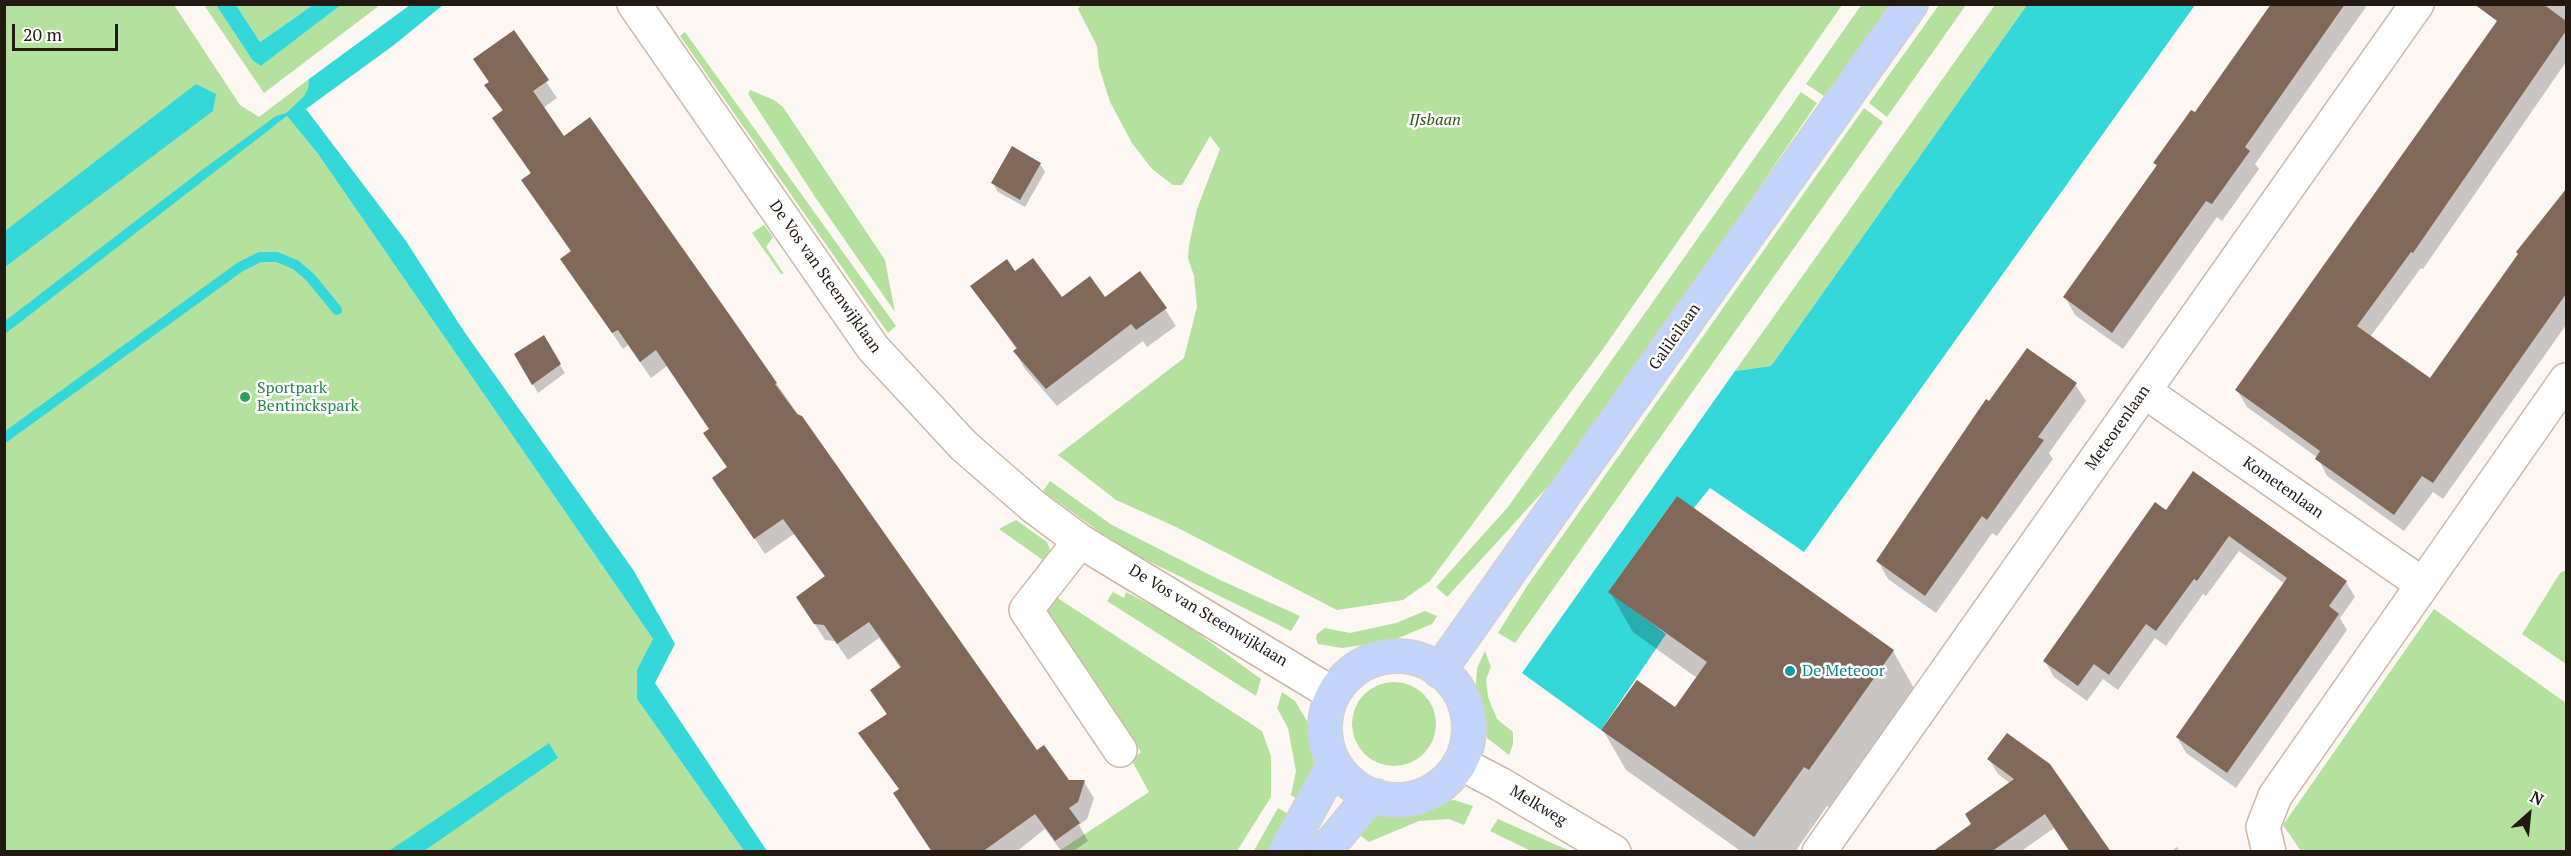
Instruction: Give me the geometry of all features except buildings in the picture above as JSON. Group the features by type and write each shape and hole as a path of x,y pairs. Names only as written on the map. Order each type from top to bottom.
{"main road":[{"name":"Galileilaan","path":"1439,671 1911,4"},
{"path":"1401,657 1421,661 1439,671 1454,685 1464,703 1469,723 1467,744 1460,764 1433,792 1414,799 1394,801 1355,786 1341,774 1334,764 1325,735 1326,714 1334,694 1346,678 1362,665 1381,658 1401,657"},
{"path":"1286,852 1334,764"},
{"path":"1324,852 1364,804 1376,796"}],"street":[{"name":"De Vos van Steenwijklaan","path":"634,4 873,348 964,446 1033,506 1080,541 1334,694"},
{"name":"Meteorenlaan","path":"1819,852 2417,4"},
{"path":"2269,852 2263,827 2276,796 2566,380"},
{"name":"Kometenlaan","path":"2144,391 2422,584"},
{"path":"1080,541 1026,610 1120,750"},
{"name":"Melkweg","path":"1460,764 1500,784 1614,852"}],"green space":[{"path":"1862,4 1890,5 1824,96 1806,84"},
{"name":"Sportpark Bentinckspark","path":"4,5 174,5 240,105 259,117 309,79 308,92 286,113 268,123 274,126 287,116 318,154 653,639 637,699 744,851 5,851"},
{"path":"204,5 216,5 253,61 261,66 341,5 380,5 264,93"},
{"path":"236,5 313,5 260,42"},
{"name":"IJsbaan","path":"1081,5 1842,5 1603,349 1430,581 1403,600 1337,610 1176,527 1116,500 1058,455 1184,358 1197,307 1194,276 1188,258 1189,245 1197,209 1220,149 1210,136 1182,185 1173,185 1152,169 1132,143 1110,102 1099,67 1097,46 1078,9"},
{"path":"1939,5 1966,5 1887,117 1869,103"},
{"path":"1995,5 2027,5 1771,366 1735,371"},
{"path":"685,32 896,326 888,333 680,36"},
{"path":"750,90 774,100 783,107 885,260 895,312 815,197 748,94"},
{"path":"1801,92 1817,103 1559,474 1447,597 1436,587 1508,507"},
{"path":"1864,108 1883,122 1515,643 1498,633 1527,586"},
{"path":"764,225 773,237 766,247 784,274 781,274 752,233"},
{"path":"1050,481 1112,525 1220,580 1300,616 1291,631 1138,556 1043,491"},
{"path":"1016,520 1047,542 1051,553 1047,563 999,529"},
{"path":"2566,570 2566,664 2522,634 2560,573"},
{"path":"1113,592 1124,598 1126,592 1155,607 1189,627 1261,679 1256,696 1107,601"},
{"path":"1056,597 1262,731 1271,756 1271,797 1237,851 1059,851 1149,792 1132,761 1141,752 1047,612"},
{"path":"2434,609 2566,703 2566,851 2301,851 2283,825"},
{"path":"1425,611 1437,616 1432,624 1391,641 1342,648 1318,644 1316,638 1317,634 1325,628 1350,633 1396,623"},
{"path":"1485,651 1491,667 1486,679 1488,697 1497,719 1513,732 1513,744 1509,755 1487,738 1484,730 1476,685 1477,668"},
{"path":"1386,682 1402,682 1418,689 1429,700 1436,716 1433,740 1424,754 1402,766 1386,766 1370,759 1359,748 1352,732 1352,716 1359,700 1370,689"},
{"path":"1282,692 1295,701 1307,721 1314,759 1311,782 1302,803 1291,795 1296,771 1288,728 1277,708"},
{"path":"1454,800 1473,806 1464,825 1449,819 1419,821 1369,842 1354,831 1367,818 1384,810"},
{"path":"1278,808 1295,818 1275,851 1253,852"},
{"path":"1498,819 1570,851 1531,851 1490,831"}],"water":[{"path":"216,5 236,5 260,42 313,5 341,5 261,66 253,61"},
{"path":"410,5 443,5 394,45 306,109 406,241 463,330 634,571 675,644 655,683 767,851 744,851 637,699 637,670 653,639 318,154 287,116 5,334 5,321 202,170 276,116 286,113 304,96 308,89 309,79"},
{"path":"2027,5 2195,5 1804,552 1710,488 1693,509 1677,496 1609,591 1666,634 1601,730 1522,673 1735,371 1771,366"},
{"path":"196,84 216,94 213,111 5,267 5,231"},
{"path":"549,743 558,758 424,851 389,851"}],"waterway":[{"path":"4,438 240,267 260,257 277,257 296,265 310,277 337,310"}],"place":[{"name":"Sportpark Bentinckspark","path":"245,397"},
{"name":"De Meteoor","path":"1790,671"}]}
